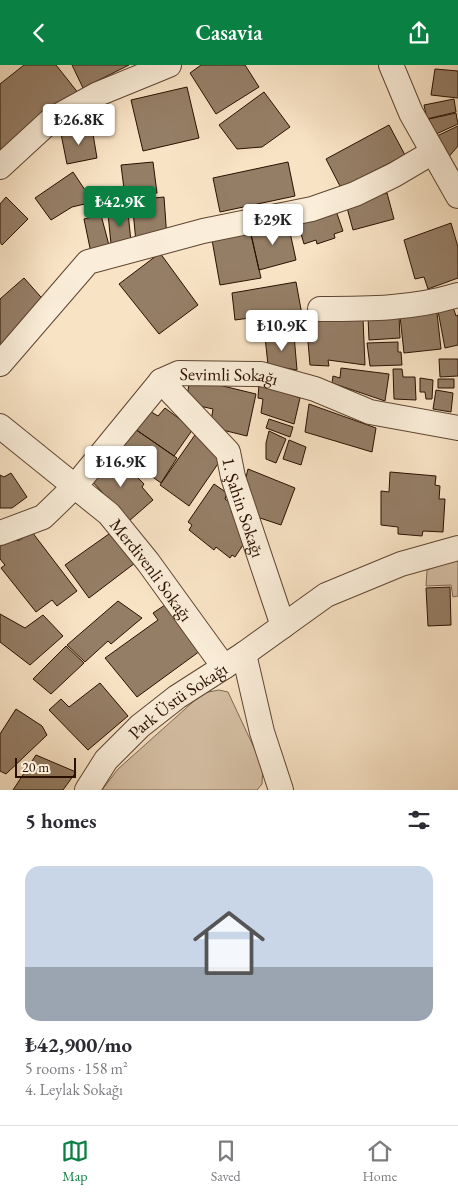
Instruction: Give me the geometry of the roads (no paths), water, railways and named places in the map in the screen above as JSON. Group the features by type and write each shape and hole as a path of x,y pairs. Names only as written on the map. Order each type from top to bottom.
{"street":[{"path":"0,167 51,120 98,93 169,65"},
{"path":"397,68 410,113 458,196"},
{"path":"0,364 88,262 202,231 312,209 355,194 394,175 433,152"},
{"path":"320,309 388,309 436,302 458,295"},
{"name":"Sevimli Sokağı","path":"0,533 43,517 76,485 162,381 179,373 261,374 315,389 370,412 458,428"},
{"name":"1. Şahin Sokağı","path":"162,381 228,452 234,477 283,626"},
{"name":"Merdivenli Sokağı","path":"0,426 76,485 109,514 148,562 224,667"},
{"name":"Park Üstü Sokağı","path":"87,790 106,760 140,726 177,697 244,654 326,595 401,564 458,548"},
{"path":"244,654 262,732 281,790"}]}
